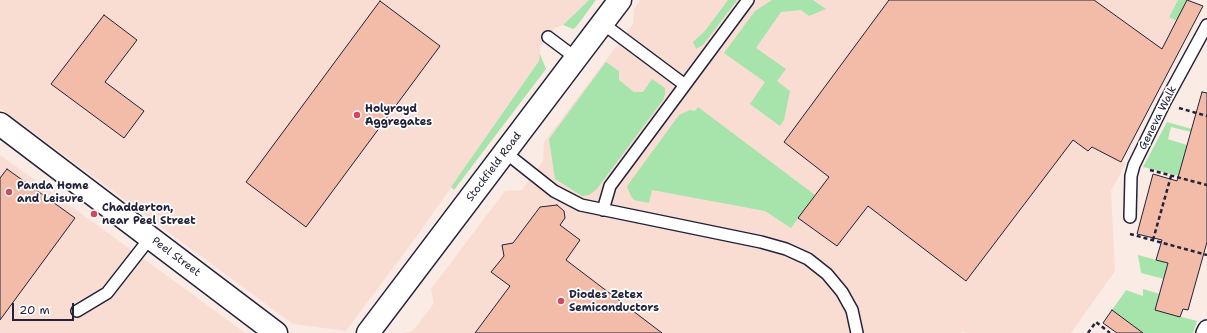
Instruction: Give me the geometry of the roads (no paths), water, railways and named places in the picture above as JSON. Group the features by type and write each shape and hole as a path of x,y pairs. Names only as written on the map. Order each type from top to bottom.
{"street":[{"name":"Stockfield Road","path":"368,333 506,153 620,0"},
{"name":"Peel Street","path":"0,124 276,333"},
{"path":"1206,333 1207,329"}],"lane":[{"path":"603,210 610,186 748,0"},
{"path":"602,23 685,85"},
{"name":"Geneva Walk","path":"1130,217 1134,165 1165,102 1207,25"},
{"path":"548,37 576,58"},
{"path":"506,153 566,199 581,205 761,242 786,249 808,259 827,274 842,292 852,310 857,333"},
{"path":"76,311 107,293 150,238"}],"place":[{"name":"Holyroyd Aggregates","path":"357,115"},
{"name":"Panda Home and Leisure","path":"9,192"},
{"name":"Chadderton, near Peel Street","path":"94,214"},
{"name":"Diodes Zetex Semiconductors","path":"561,301"}]}
